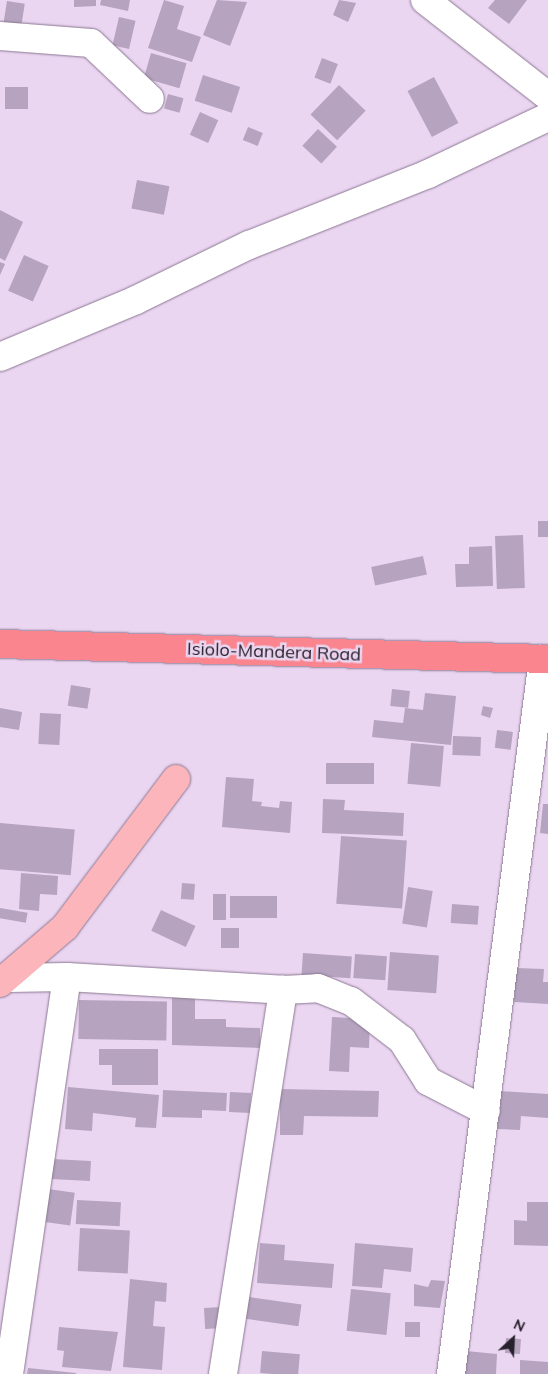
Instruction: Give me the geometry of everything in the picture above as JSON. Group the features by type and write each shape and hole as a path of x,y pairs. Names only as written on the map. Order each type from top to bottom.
{"highway":[{"name":"Isiolo-Mandera Road","path":"0,644 546,659"}],"main road":[{"path":"4,981 65,927 176,779"}],"street":[{"path":"425,0 548,96"},
{"path":"0,36 92,44 150,99"},
{"path":"0,357 136,300 249,245 428,174 548,117"},
{"path":"451,1374 546,659"},
{"path":"4,981 67,977 283,990 318,988 351,1001 402,1040 428,1082 486,1111"},
{"path":"8,1374 67,977"},
{"path":"223,1374 283,990"}],"building":[{"path":"74,0 96,0 96,6 74,7"},
{"path":"101,0 130,0 128,11 100,5"},
{"path":"164,0 184,6 177,29 201,37 192,62 148,48"},
{"path":"217,0 247,2 230,46 203,35"},
{"path":"339,0 356,3 348,22 333,15"},
{"path":"495,0 527,0 509,24 488,8"},
{"path":"7,1 25,4 21,25 4,22"},
{"path":"119,17 136,21 129,49 112,45"},
{"path":"151,53 187,63 179,88 144,78"},
{"path":"322,58 338,64 330,84 314,78"},
{"path":"203,75 240,87 232,113 195,101"},
{"path":"434,77 458,123 432,137 408,91"},
{"path":"339,85 366,111 337,140 311,114"},
{"path":"5,87 28,87 28,109 5,109"},
{"path":"168,94 183,98 180,113 164,108"},
{"path":"200,112 218,120 208,143 190,135"},
{"path":"248,127 263,133 258,146 243,140"},
{"path":"318,129 337,147 321,164 302,146"},
{"path":"137,180 169,186 164,215 131,208"},
{"path":"0,210 23,222 5,261 0,258"},
{"path":"24,255 49,266 33,302 8,291"},
{"path":"0,262 5,264 0,275"},
{"path":"538,521 548,521 548,537 538,537"},
{"path":"523,535 525,588 497,589 495,536"},
{"path":"492,546 493,586 456,587 455,564 469,564 469,547"},
{"path":"423,556 427,575 375,586 371,567"},
{"path":"71,685 91,688 87,709 68,706"},
{"path":"392,689 410,691 408,708 390,706"},
{"path":"425,693 456,696 451,745 372,737 374,720 403,723 405,708 423,710"},
{"path":"483,706 493,708 490,718 481,715"},
{"path":"0,708 22,712 19,730 0,727"},
{"path":"40,713 61,714 59,745 38,744"},
{"path":"497,730 513,732 511,750 495,748"},
{"path":"453,736 481,737 480,756 452,755"},
{"path":"411,743 444,746 440,787 407,784"},
{"path":"326,763 374,763 374,784 326,784"},
{"path":"226,777 254,779 252,801 262,802 261,806 279,808 280,801 292,802 290,833 222,827"},
{"path":"323,799 345,800 344,810 404,813 403,836 322,833"},
{"path":"543,804 548,804 548,834 540,833"},
{"path":"0,823 75,830 71,875 0,869"},
{"path":"341,836 407,841 402,908 336,904"},
{"path":"21,873 58,876 57,895 40,894 39,911 19,909"},
{"path":"182,883 195,884 194,900 181,899"},
{"path":"408,887 433,891 427,927 402,924"},
{"path":"213,894 226,894 226,920 213,920"},
{"path":"230,896 277,896 277,918 230,918"},
{"path":"452,904 479,906 478,925 451,923"},
{"path":"0,908 28,913 26,923 0,918"},
{"path":"161,910 195,926 186,947 151,931"},
{"path":"221,928 239,928 239,948 221,948"},
{"path":"390,952 439,955 436,993 387,990"},
{"path":"303,953 352,956 350,978 301,975"},
{"path":"355,954 387,956 385,980 353,978"},
{"path":"516,968 544,969 543,982 548,982 548,1004 514,1002"},
{"path":"172,997 195,997 195,1019 226,1019 226,1027 260,1028 260,1048 172,1045"},
{"path":"79,1000 167,1002 166,1041 78,1039"},
{"path":"332,1017 370,1019 369,1048 350,1047 349,1072 329,1071"},
{"path":"99,1049 158,1049 158,1085 112,1085 112,1065 99,1065"},
{"path":"68,1087 159,1095 156,1128 135,1127 136,1118 93,1113 92,1131 65,1129"},
{"path":"280,1089 379,1091 378,1117 304,1116 303,1135 280,1135"},
{"path":"163,1090 227,1093 226,1111 202,1110 202,1118 162,1117"},
{"path":"499,1091 548,1094 548,1118 521,1116 520,1130 497,1129"},
{"path":"230,1092 251,1093 250,1113 229,1112"},
{"path":"52,1159 91,1161 90,1181 51,1179"},
{"path":"48,1189 75,1193 70,1225 43,1222"},
{"path":"77,1200 121,1202 120,1226 76,1224"},
{"path":"527,1202 548,1202 548,1246 514,1245 514,1220 527,1221"},
{"path":"80,1228 130,1231 128,1274 78,1271"},
{"path":"260,1243 285,1245 284,1260 334,1264 332,1288 257,1283"},
{"path":"355,1243 413,1248 411,1272 384,1269 382,1288 352,1286"},
{"path":"130,1279 167,1283 166,1302 155,1301 153,1326 165,1327 162,1370 123,1367"},
{"path":"431,1280 445,1281 440,1308 414,1306 414,1284 428,1287"},
{"path":"351,1289 391,1293 386,1335 347,1331"},
{"path":"249,1297 301,1304 298,1326 246,1319"},
{"path":"222,1307 223,1328 205,1329 204,1308"},
{"path":"405,1322 420,1322 420,1337 405,1337"},
{"path":"59,1327 118,1332 111,1371 62,1367 64,1351 57,1350"},
{"path":"506,1338 521,1339 520,1354 505,1353"},
{"path":"262,1351 300,1354 298,1374 260,1373"},
{"path":"466,1351 497,1354 496,1374 464,1374"},
{"path":"520,1360 548,1362 548,1374 520,1374"},
{"path":"28,1368 76,1373 76,1374 27,1374"}]}
